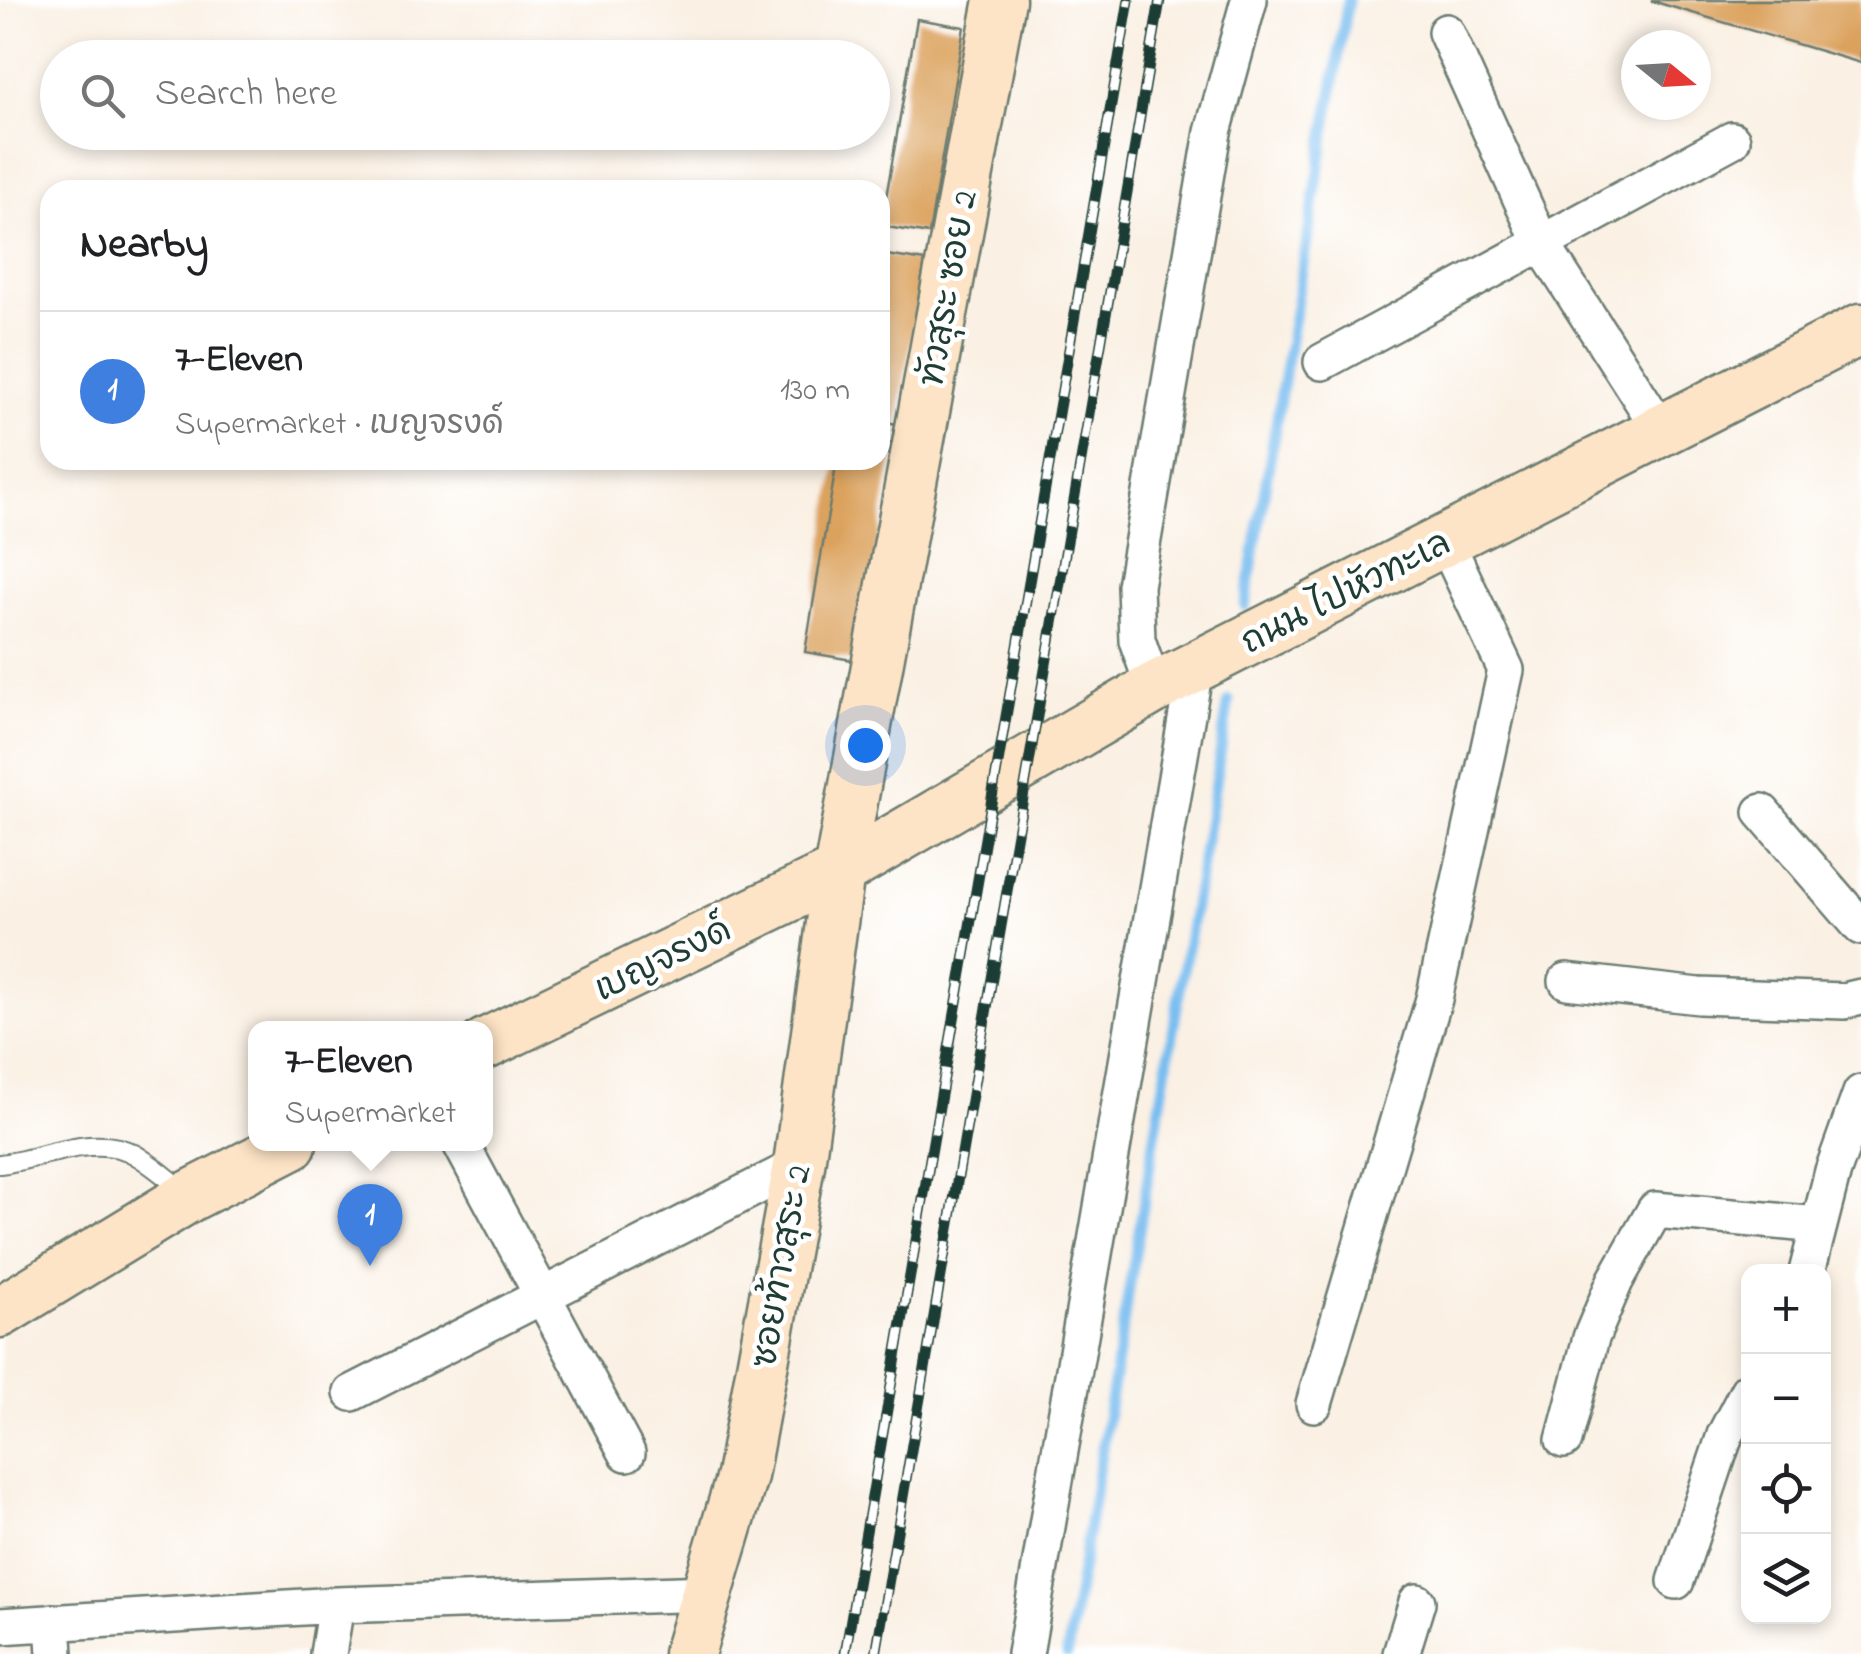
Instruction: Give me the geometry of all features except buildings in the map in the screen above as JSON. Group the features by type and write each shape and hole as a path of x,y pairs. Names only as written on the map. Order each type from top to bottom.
{"street":[{"name":"ทัวสุระ ซอย 2","path":"839,872 1000,0"},
{"path":"1025,1654 1175,678 1138,640 1135,586 1213,132 1249,0"},
{"path":"1446,32 1542,243 1661,430"},
{"path":"1322,362 1732,140"},
{"name":"ถนน ไปหัวทะเล","path":"839,872 1175,678 1861,329"},
{"path":"1314,1404 1434,999 1506,670 1445,540"},
{"path":"1762,812 1861,927"},
{"name":"เบญจรงด์","path":"493,1040 839,872"},
{"name":"ซอยท้าวสุระ 2","path":"689,1654 742,1476 799,1165 839,872"},
{"path":"1567,982 1699,996 1844,1001 1861,997"},
{"path":"1809,1264 1861,1094"},
{"path":"0,1312 190,1196 277,1151"},
{"path":"465,1151 627,1453"},
{"path":"352,1393 799,1165"},
{"path":"1564,1440 1591,1338 1655,1210 1819,1225"},
{"path":"1676,1581 1725,1435 1741,1404"},
{"path":"0,1626 54,1638 336,1605 710,1593"},
{"path":"1400,1654 1417,1602"},
{"path":"328,1654 336,1605"}],"lane":[{"path":"0,1164 68,1149 102,1147 132,1152 190,1196"}],"waterway":[{"path":"1245,606 1348,0"},
{"path":"1067,1654 1229,701"}],"railway":[{"path":"845,1654 1129,0"},
{"path":"876,1654 1160,0"}],"place":[{"name":"7-Eleven","path":"370,1266"}]}
